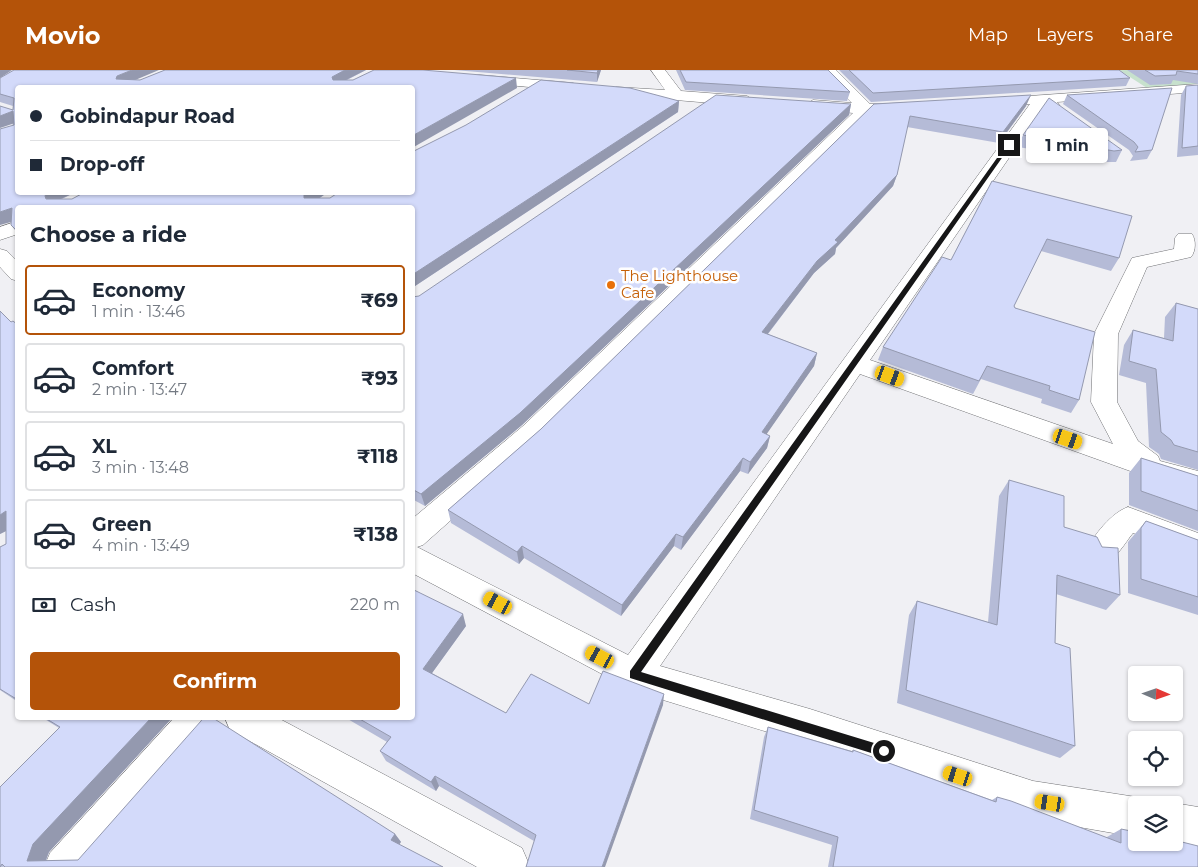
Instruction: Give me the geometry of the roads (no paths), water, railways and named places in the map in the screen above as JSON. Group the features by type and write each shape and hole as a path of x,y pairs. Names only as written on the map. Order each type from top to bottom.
{"street":[{"path":"658,70 677,96"},
{"path":"828,70 866,109"},
{"path":"460,77 584,88"},
{"path":"1130,80 1146,91"},
{"path":"514,98 538,84"},
{"path":"977,103 1198,88"},
{"path":"1180,89 1198,102"},
{"path":"603,90 758,102"},
{"path":"1042,98 1066,116"},
{"path":"634,675 1042,98"},
{"path":"685,116 710,99"},
{"path":"798,104 866,109 921,107"},
{"path":"415,534 532,433 866,109"},
{"path":"0,234 15,228"},
{"path":"1157,470 1128,448 1104,402 1106,334 1140,262 1184,253 1185,238"},
{"path":"0,255 15,272"},
{"path":"854,363 1157,470 1198,482"},
{"path":"1101,552 1128,519 1198,545"},
{"path":"415,560 634,675 810,727 1033,800 1128,816"},
{"path":"64,867 194,720"},
{"path":"248,720 508,862"},
{"path":"1183,824 1198,827"}],"place":[{"name":"The Lighthouse Cafe","path":"611,285"}]}
